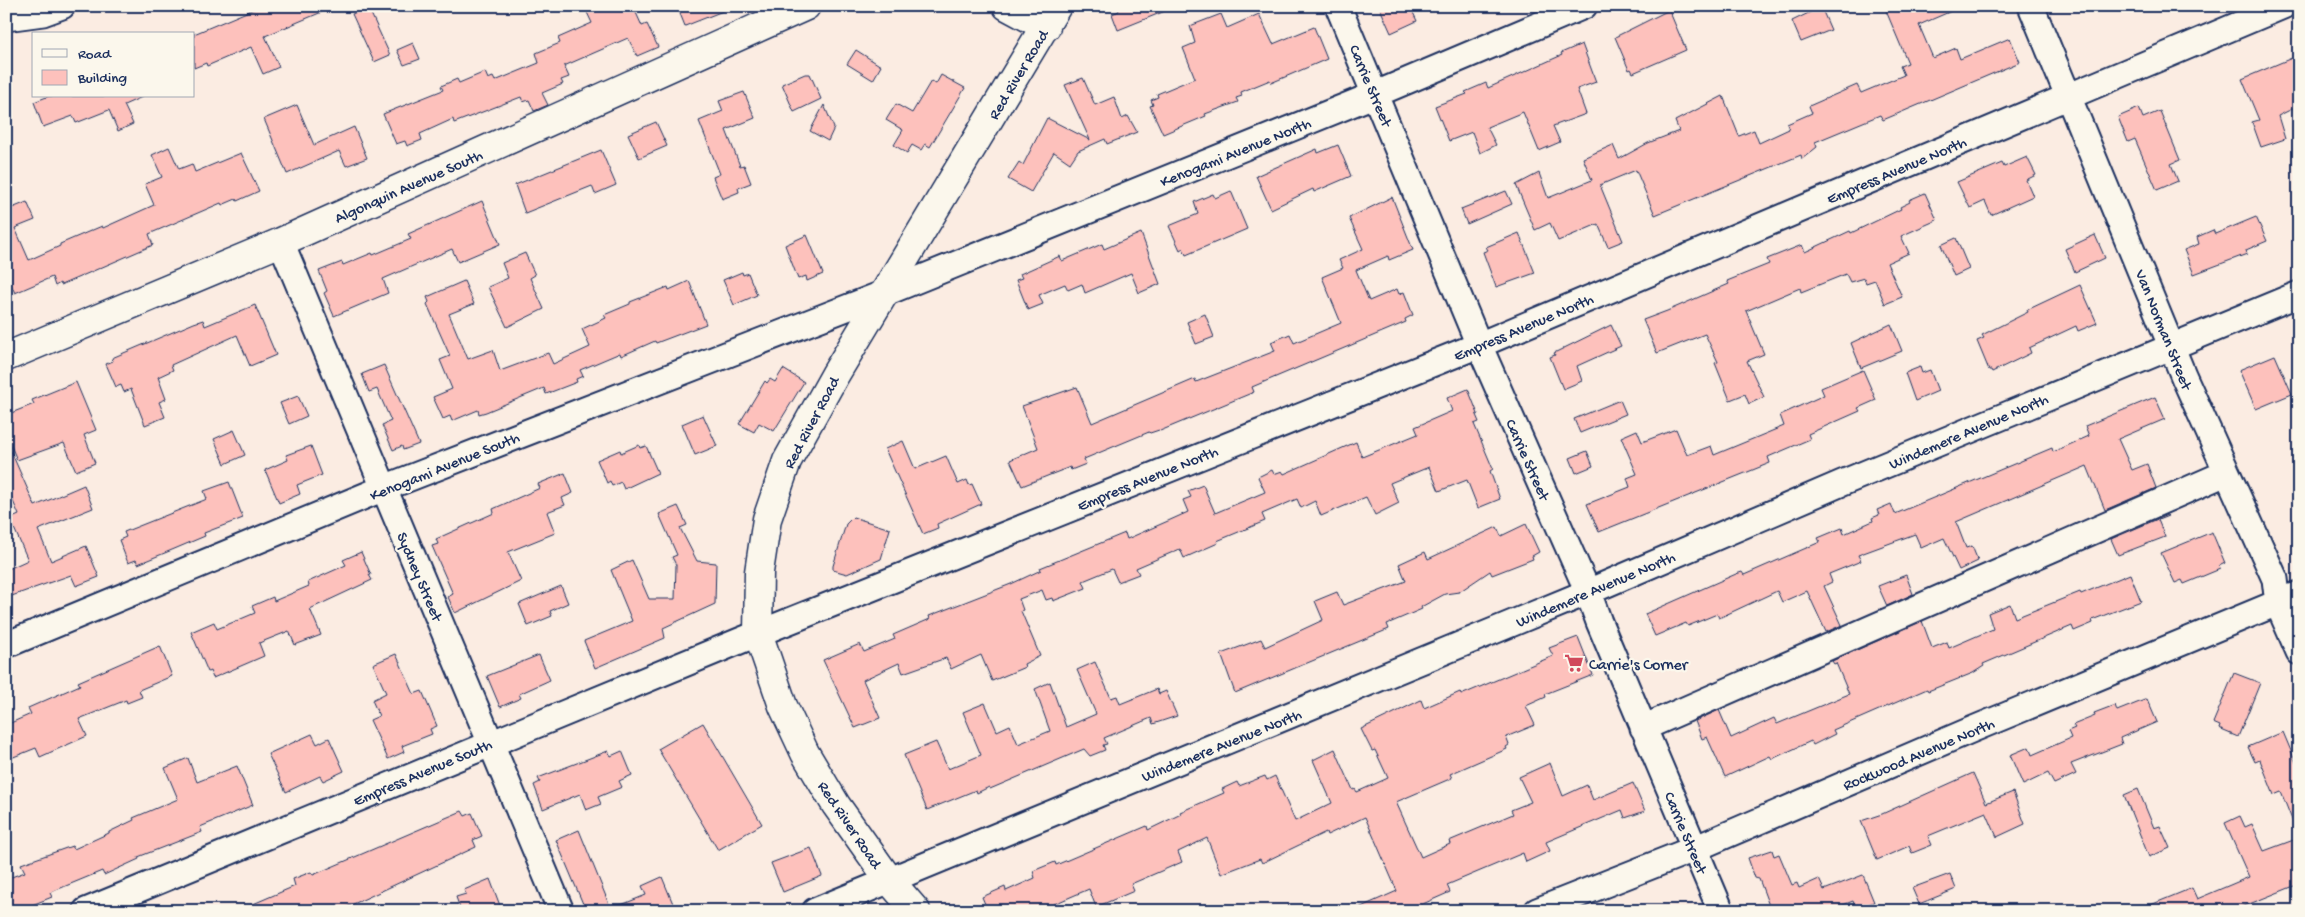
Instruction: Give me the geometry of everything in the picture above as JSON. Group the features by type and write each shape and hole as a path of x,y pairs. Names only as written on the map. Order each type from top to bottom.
{"main road":[{"name":"Algonquin Avenue South","path":"6,357 282,242 806,6"},
{"path":"1007,6 1052,16"},
{"name":"Red River Road","path":"916,911 890,881 836,805 805,753 783,706 758,633 759,572 767,520 786,461 835,375 1052,16"}],"street":[{"path":"6,18 43,13 62,6"},
{"name":"Carrie Street","path":"1338,6 1479,345 1588,592 1598,622 1721,911"},
{"name":"Kenogami Avenue North","path":"885,292 1376,94 1584,6"},
{"name":"Van Norman Street","path":"2031,6 2226,473 2275,579 2288,599 2299,652"},
{"name":"Empress Avenue North","path":"758,633 1479,345 2282,6"},
{"name":"Sydney Street","path":"282,242 560,911"},
{"name":"Kenogami Avenue South","path":"6,645 384,488 885,292"},
{"name":"Windemere Avenue North","path":"815,911 1588,592 2172,345 2299,294"},
{"path":"1643,728 2226,473"},
{"name":"Rockwood Avenue North","path":"1537,911 1694,850 2190,638 2288,599"},
{"name":"Empress Avenue South","path":"86,911 758,633"}],"building":[{"path":"261,6 336,6 265,36 279,67 263,74 251,47 207,66 206,63 195,68 195,34"},
{"path":"584,6 633,6 642,26 647,24 658,47 637,56 628,38 564,66 569,77 561,80 563,84 542,93 548,105 534,111 529,100 523,102 521,97 454,123 453,119 420,134 422,140 407,146 405,141 396,144 383,114 443,90 441,86 457,79 459,83 485,72 488,79 493,77 495,81 539,63 536,53 560,43 558,38 592,23"},
{"path":"677,6 733,6 733,7 685,26"},
{"path":"1117,6 1175,7 1118,30 1112,14 1119,11"},
{"path":"1379,6 1410,6 1417,21 1391,33"},
{"path":"1884,6 1963,6 1919,25 1933,58 1956,48 1960,59 2010,38 2020,62 1883,120 1880,115 1815,142 1817,147 1802,159 1801,155 1655,215 1636,170 1600,185 1623,241 1608,247 1598,224 1558,241 1550,223 1535,230 1516,185 1539,173 1548,198 1592,180 1583,158 1613,145 1619,159 1648,143 1679,131 1675,121 1723,96 1739,136 1754,130 1759,143 1789,129 1787,124 1812,113 1809,106 1857,85 1861,93 1904,75 1900,66 1908,63"},
{"path":"368,7 390,55 374,62 352,14"},
{"path":"1821,7 1831,30 1801,42 1792,21"},
{"path":"1669,10 1686,50 1633,73 1631,69 1629,70 1615,37"},
{"path":"1221,14 1227,28 1259,14 1273,44 1314,27 1327,59 1271,83 1270,80 1241,92 1242,96 1236,98 1238,102 1205,114 1206,116 1163,134 1150,106 1153,105 1151,100 1158,97 1157,94 1195,78 1183,48 1195,43 1190,26"},
{"path":"413,43 420,59 404,65 397,50"},
{"path":"1582,44 1596,82 1577,89 1586,114 1553,126 1560,142 1539,151 1523,112 1487,127 1496,145 1480,153 1472,132 1449,141 1435,106 1467,94 1465,92 1486,83 1488,88"},
{"path":"856,50 881,66 873,80 847,64"},
{"path":"2299,55 2299,90 2292,93 2298,106 2278,116 2285,139 2261,147 2252,122 2259,120 2242,79"},
{"path":"805,74 810,74 821,99 794,112 782,84"},
{"path":"941,75 965,88 930,147 925,144 921,150 912,145 907,153 894,145 903,130 886,120 896,104 912,113 931,81 936,84"},
{"path":"1083,78 1095,105 1114,97 1122,119 1128,116 1137,132 1107,144 1105,139 1078,151 1070,163 1054,152 1031,192 1008,179 1019,162 1023,165 1047,118 1090,140 1065,85"},
{"path":"744,92 755,118 726,130 740,166 744,165 751,183 738,188 739,192 722,199 713,177 720,174 699,121 723,111 719,101"},
{"path":"44,98 140,98 124,105 133,124 118,131 109,110 76,123 73,116 43,127 34,102"},
{"path":"297,105 314,145 354,127 367,158 346,166 339,151 287,174 264,119"},
{"path":"824,105 834,128 828,141 810,131"},
{"path":"2139,108 2143,118 2160,111 2180,160 2171,164 2178,181 2157,190 2135,139 2128,142 2118,117"},
{"path":"656,122 667,146 639,158 628,134"},
{"path":"1338,145 1351,176 1314,192 1313,189 1271,209 1256,176 1317,149 1318,153"},
{"path":"169,147 179,169 192,164 195,172 241,153 259,191 237,201 236,199 222,205 221,203 149,234 153,245 61,285 60,283 55,286 52,277 15,293 6,274 6,208 7,210 27,202 35,220 15,228 29,260 60,246 60,244 102,226 103,228 154,205 145,184 162,177 152,155"},
{"path":"601,150 616,185 595,194 592,186 525,213 515,185"},
{"path":"2027,157 2036,175 2026,180 2033,196 1991,215 1985,201 1970,208 1957,182 2002,163 2004,167"},
{"path":"1231,191 1247,229 1186,255 1183,248 1180,250 1169,226 1198,214 1194,202 1213,194 1215,198"},
{"path":"1506,191 1512,204 1467,224 1461,209"},
{"path":"1925,193 1937,220 1901,236 1909,253 1887,263 1902,297 1885,304 1875,280 1866,283 1864,278 1850,282 1846,274 1801,292 1800,288 1746,311 1764,354 1747,361 1764,397 1749,404 1745,394 1730,400 1715,363 1718,362 1705,334 1657,353 1643,320 1729,284 1727,281 1769,264 1767,259 1802,245 1805,252 1850,231 1851,233 1901,209 1900,207 1910,202 1909,200"},
{"path":"1392,197 1413,250 1389,260 1388,256 1356,270 1369,301 1397,289 1399,294 1404,292 1413,315 1405,319 1406,322 1252,387 1254,392 1160,431 1149,432 1084,459 1086,464 1071,470 1070,467 1022,486 1010,460 1038,448 1022,406 1077,387 1092,423 1195,379 1196,382 1275,351 1271,342 1290,334 1294,343 1341,323 1322,277 1343,268 1339,260 1363,249 1349,218"},
{"path":"482,201 500,244 458,262 452,249 383,279 388,293 334,316 324,293 327,291 319,271 342,262 343,265 372,253 373,255 411,239 408,234"},
{"path":"2256,217 2267,241 2246,250 2247,254 2194,274 2184,250 2199,244 2197,237 2213,230 2215,234"},
{"path":"1141,233 1160,284 1139,293 1131,273 1085,293 1082,284 1068,290 1065,284 1039,295 1043,304 1028,310 1016,280 1022,278 1020,274 1060,256 1062,261 1102,244 1104,249"},
{"path":"1519,233 1535,273 1496,287 1483,252 1488,250 1486,247"},
{"path":"807,235 823,274 807,281 806,276 798,279 785,245"},
{"path":"2095,235 2105,258 2075,272 2065,249"},
{"path":"1956,238 1969,269 1954,276 1941,245"},
{"path":"525,253 535,275 530,278 544,309 507,327 488,287 508,278 502,263"},
{"path":"742,272 743,275 748,273 757,295 734,305 723,280"},
{"path":"464,281 474,304 449,314 468,359 493,350 500,371 548,353 553,364 590,347 582,329 606,318 604,315 630,304 630,302 668,287 669,290 689,281 706,324 656,343 655,341 621,356 620,353 580,370 583,376 576,379 577,382 546,394 544,388 486,412 479,414 478,410 452,421 450,416 443,419 433,397 452,389 440,360 450,356 427,304 429,302 427,297"},
{"path":"2080,285 2097,323 2078,331 2076,326 2029,348 2031,353 1992,372 1989,370 1977,341 1984,338 1982,335 2028,312 2027,310"},
{"path":"255,305 276,355 250,366 237,335 171,365 173,370 158,377 166,399 159,402 165,417 145,425 131,389 124,392 121,385 116,387 106,364 113,361 112,358 194,323 203,320 205,326"},
{"path":"1205,314 1214,337 1196,344 1187,322"},
{"path":"1891,324 1902,351 1861,368 1851,343"},
{"path":"1611,325 1621,346 1577,366 1582,381 1563,389 1550,357 1555,355 1554,353"},
{"path":"2275,355 2292,394 2256,409 2239,370"},
{"path":"384,365 419,444 403,450 402,446 393,450 382,425 391,421 377,389 369,392 362,374"},
{"path":"1920,367 1922,373 1930,370 1938,391 1915,401 1905,373"},
{"path":"783,369 804,382 774,431 759,423 754,432 739,424 765,381 767,383 770,379 775,382"},
{"path":"1863,370 1876,400 1858,408 1860,411 1808,434 1810,439 1768,457 1770,463 1599,532 1587,504 1630,487 1627,478 1637,474 1621,437 1637,430 1642,442 1676,429 1687,455 1711,446 1714,455 1784,426 1780,415 1824,395 1821,388"},
{"path":"76,382 96,430 84,435 95,463 76,471 64,443 17,460 6,434 6,415 34,404 32,400"},
{"path":"1468,389 1478,414 1476,415 1479,422 1474,424 1493,469 1490,471 1500,499 1478,508 1467,480 1439,491 1429,467 1390,483 1399,503 1375,515 1366,497 1321,516 1315,501 1301,508 1297,499 1262,514 1265,521 1217,541 1218,543 1184,558 1180,549 1136,568 1139,574 1118,582 1112,569 1083,581 1086,588 1053,601 1052,598 1046,600 1042,590 1019,599 1023,610 1021,611 1040,656 1024,664 1025,667 992,681 981,655 951,669 946,658 903,673 899,663 863,680 880,718 855,728 823,660 860,644 864,652 895,639 893,635 930,619 929,616 1011,584 1041,570 1040,568 1125,533 1127,539 1188,512 1183,500 1191,497 1188,491 1203,485 1215,513 1265,492 1258,477 1272,470 1274,474 1282,471 1284,474 1356,442 1362,457 1418,434 1415,427 1452,411 1447,398"},
{"path":"298,396 307,416 289,424 280,403"},
{"path":"2155,397 2165,419 2118,439 2132,470 2147,464 2156,488 2105,510 2087,466 1956,522 1966,548 1972,546 1978,561 1959,570 1944,538 1921,548 1915,534 1858,555 1861,561 1829,574 1832,582 1824,586 1842,625 1826,632 1807,591 1782,602 1777,591 1719,618 1717,614 1688,626 1686,623 1655,636 1645,614 1736,574 1742,572 1744,575 1820,542 1818,538 1842,528 1844,534 1873,521 1872,518 1879,515 1877,510 1891,504 1895,514 2052,448 2053,452 2089,436 2085,426"},
{"path":"1620,400 1626,414 1580,433 1574,419"},
{"path":"703,415 717,446 695,455 682,424"},
{"path":"234,430 245,455 225,464 214,439"},
{"path":"6,440 35,506 84,485 93,508 38,530 51,561 86,546 99,577 76,586 71,575 6,598 6,570 28,560 10,519 19,515 6,485"},
{"path":"903,441 915,469 946,456 958,484 967,480 969,485 972,484 981,504 937,524 938,528 923,534 885,449"},
{"path":"639,445 640,448 646,446 658,473 624,489 621,482 612,486 610,481 607,483 597,460 620,450 621,453"},
{"path":"311,446 322,475 297,485 300,494 279,503 265,470 288,460 286,455"},
{"path":"1587,451 1593,466 1576,473 1570,458"},
{"path":"565,473 573,493 562,498 565,505 547,512 555,533 508,552 521,581 455,613 448,597 453,594 432,546 438,544 436,539 494,513 493,509 540,488 538,484"},
{"path":"229,482 243,518 204,533 205,536 138,564 136,560 128,563 119,540 126,537 124,532 207,499 204,491"},
{"path":"678,506 687,525 680,528 697,561 716,563 715,604 663,628 665,638 595,668 584,641 632,621 611,570 632,560 649,599 675,599 676,565 672,557 677,555 659,514"},
{"path":"2167,515 2158,520 2165,537 2118,555 2111,539"},
{"path":"853,517 890,529 881,559 847,574 833,570 833,566 846,524"},
{"path":"1526,524 1539,552 1532,556 1533,559 1492,575 1490,571 1459,592 1445,594 1421,607 1422,609 1387,624 1389,629 1235,693 1221,654 1261,639 1265,647 1323,620 1315,601 1337,592 1343,605 1406,581 1399,564 1425,552 1428,559 1497,527 1501,536"},
{"path":"2212,532 2225,563 2219,566 2220,569 2184,584 2182,580 2175,583 2161,553"},
{"path":"361,552 372,580 310,609 321,635 295,645 289,631 259,643 264,656 213,678 210,671 208,672 191,632 214,622 217,629 255,613 252,606 273,597 274,601 309,586 308,582 346,565 343,560"},
{"path":"2130,574 2141,601 2092,620 2093,623 2074,631 2072,626 1983,664 1984,666 1973,673 1928,691 1927,689 1833,730 1835,734 1813,745 1811,741 1772,759 1770,756 1725,777 1707,737 1702,739 1695,721 1719,710 1731,738 1774,718 1777,724 1849,694 1836,663 1834,664 1832,661 1922,621 1932,648 1947,642 1949,648 1993,629 1988,613 2010,604 2015,618"},
{"path":"1906,575 1913,594 1887,606 1878,586"},
{"path":"561,586 568,603 550,611 552,616 528,626 519,604"},
{"path":"1578,637 1593,675 1545,694 1546,697 1526,706 1535,725 1506,737 1509,745 1506,747 1507,749 1450,774 1452,778 1396,802 1421,857 1450,844 1449,841 1513,814 1511,810 1531,802 1519,777 1550,763 1563,796 1587,785 1593,800 1633,783 1645,811 1625,818 1622,810 1546,842 1550,851 1526,862 1523,853 1447,885 1450,892 1407,911 1352,911 1397,891 1365,817 1327,835 1326,832 1262,863 1260,859 1221,874 1207,838 1178,852 1182,862 1131,884 1134,891 1096,907 1089,889 1038,911 988,911 982,897 1005,887 1006,891 1035,878 1033,871 1055,862 1056,865 1147,826 1148,830 1181,814 1180,812 1224,793 1222,789 1237,782 1239,786 1265,776 1267,780 1275,776 1295,821 1332,803 1313,760 1335,749 1353,790 1355,789 1357,792 1388,778 1375,750 1372,751 1361,729 1421,700 1424,708 1460,692 1461,695 1553,656 1549,648"},
{"path":"160,646 172,676 139,690 142,697 127,703 126,700 79,719 87,736 40,757 36,748 6,760 6,725 31,714 28,708 80,685 78,682"},
{"path":"396,654 414,694 422,691 437,726 430,729 432,734 402,746 404,752 388,759 370,720 379,716 372,700 386,693 373,664"},
{"path":"539,655 550,680 519,694 521,698 500,707 487,676"},
{"path":"1095,662 1111,698 1117,696 1120,704 1157,689 1159,694 1166,691 1177,716 1153,724 1151,718 1104,738 1107,744 1103,745 1105,750 1090,756 1084,749 990,789 989,787 977,793 976,790 927,810 904,755 936,742 948,769 981,755 963,712 985,703 997,731 1010,725 1018,744 1050,731 1035,689 1050,682 1066,727 1096,714 1077,670"},
{"path":"2234,673 2260,683 2238,737 2219,729 2220,726 2213,723"},
{"path":"2147,699 2157,722 2120,738 2122,744 2071,764 2076,774 2054,784 2048,773 2023,785 2010,755 2029,747 2032,755 2071,738 2068,731 2075,728 2073,725 2095,716 2094,713 2115,705 2117,711"},
{"path":"703,723 762,824 718,850 658,749"},
{"path":"2283,732 2299,770 2298,835 2281,792 2274,795 2260,760 2255,762 2248,747"},
{"path":"312,734 317,744 329,738 344,771 323,781 320,776 286,792 268,754"},
{"path":"608,751 611,756 622,751 632,775 619,781 622,787 598,797 601,804 586,810 580,794 543,809 534,785 540,782 538,778"},
{"path":"188,758 197,782 237,766 253,805 200,827 202,832 138,857 139,859 104,875 102,871 56,890 50,893 52,897 27,907 29,911 9,911 6,903 6,879 25,872 21,864 72,846 74,849 134,820 133,818 178,799 165,768"},
{"path":"1973,773 1986,803 2013,792 2025,824 1997,837 1986,812 1928,836 1932,845 1912,853 1909,846 1877,860 1861,821 1882,814"},
{"path":"2138,789 2154,828 2160,826 2170,848 2149,857 2124,795"},
{"path":"462,811 465,816 472,813 482,836 473,840 476,847 340,910 338,905 323,911 237,911 295,886 293,879 311,872 313,875"},
{"path":"2240,816 2245,827 2252,824 2264,851 2299,838 2299,884 2232,911 2136,911 2192,888 2197,899 2249,877 2225,823"},
{"path":"579,830 611,909 646,895 642,886 662,877 676,911 586,911 556,840"},
{"path":"811,848 822,876 783,892 771,863"},
{"path":"1772,850 1774,856 1779,854 1792,885 1797,883 1799,888 1819,879 1824,890 1863,875 1874,902 1856,909 1853,901 1828,911 1771,911 1759,879 1755,878 1748,858"},
{"path":"1950,874 1956,889 1919,904 1912,888"},
{"path":"490,879 502,911 461,911 456,897 466,894 464,890"}],"place":[{"name":"Carrie's Corner","path":"1574,663"}]}
